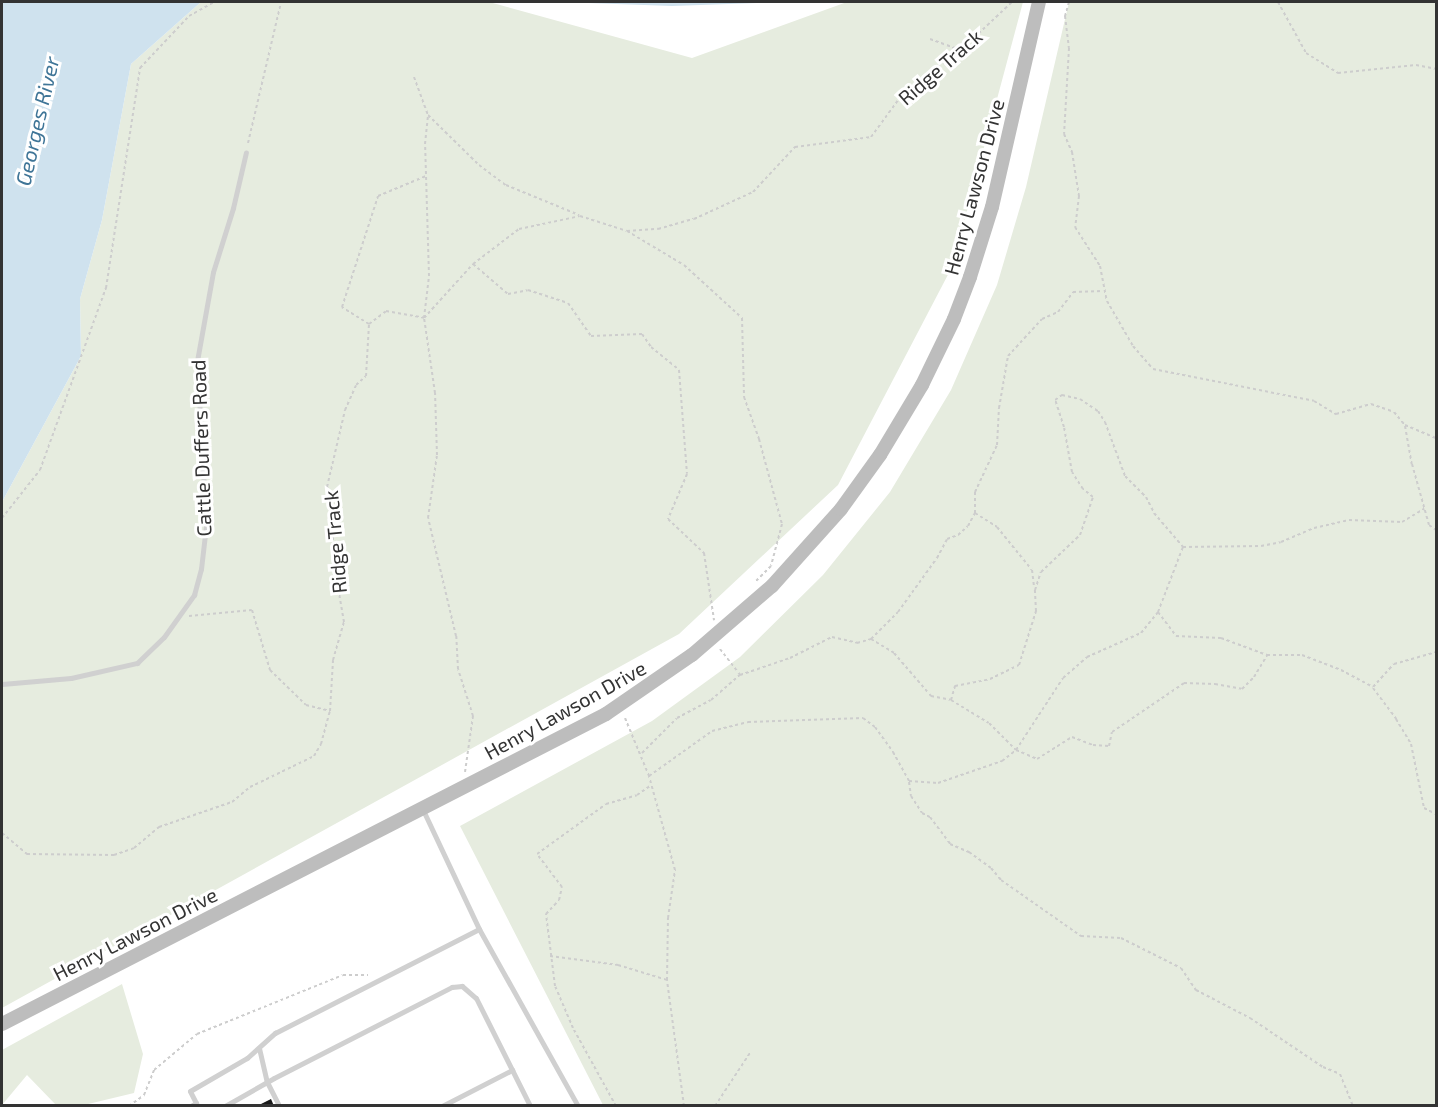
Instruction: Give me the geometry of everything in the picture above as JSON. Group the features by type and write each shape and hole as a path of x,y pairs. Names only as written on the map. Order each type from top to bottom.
{"main road":[{"name":"Henry Lawson Drive","path":"2,1024 462,789 620,705 712,639 789,568 841,509 880,455 926,377 962,299 986,231 1039,2"}],"lane":[{"name":"Cattle Duffers Road","path":"2,684 71,678 123,668 136,663 153,649 180,617 194,595 201,569 206,526 205,478 199,423 198,351 213,272 233,208 246,152"},
{"path":"422,809 479,929 578,1106"},
{"path":"195,1105 190,1091 247,1058 275,1033 479,929"},
{"path":"225,1106 267,1082 456,986 466,987 476,998 530,1106"},
{"path":"259,1048 267,1082 279,1106"},
{"path":"442,1106 512,1070"}],"path":[{"path":"2,518 40,470 106,288 140,68 189,16 214,2"},
{"path":"246,152 281,2"},
{"name":"Ridge Track","path":"424,318 473,264 519,229 580,216 627,231 658,229 694,219 753,192 795,147 871,138 904,92 961,50 1012,2"},
{"path":"1069,2 1065,16 1069,48 1064,134 1072,152 1079,196 1075,227 1100,266 1103,291 1107,301 1133,346 1153,369 1314,401 1336,414 1371,404 1394,411 1405,425 1429,525 1437,530"},
{"path":"1278,2 1306,53 1338,73 1416,64 1437,69"},
{"path":"930,39 961,50"},
{"path":"414,77 428,115 479,165 506,185 580,216"},
{"path":"428,115 425,144 429,276 424,318 435,393 436,444 428,518 456,636 458,669 473,716 469,755 462,789"},
{"path":"424,318 386,311 369,324 342,307 378,196 426,176"},
{"path":"627,231 670,256 710,288 742,318 744,397 759,439 782,524 771,566 751,586"},
{"path":"473,264 508,294 528,290 568,303 591,336 642,334 651,347 679,370 687,474 668,519 704,553 714,621 712,639 740,675"},
{"path":"642,753 677,718 711,699 740,675 790,658 832,636 857,643 872,639 898,612 938,558 947,539 958,535 968,526 975,513 975,492 997,445 999,408 1008,356 1042,320 1058,312 1073,292 1103,291"},
{"name":"Ridge Track","path":"2,833 27,854 114,855 134,848 159,827 232,802 250,787 315,756 321,744 330,711 333,660 344,622 333,558 333,512 327,487 345,410 356,385 366,376 369,324"},
{"path":"1035,590 1041,572 1080,535 1093,497 1083,489 1072,471 1064,427 1055,400 1062,395 1080,399 1098,411 1105,422 1125,476 1146,497 1154,513 1183,547"},
{"path":"1405,425 1437,438"},
{"path":"1183,547 1261,546 1281,542 1314,528 1349,520 1402,522 1424,509"},
{"path":"951,700 955,686 990,678 1019,665 1036,611 1032,570 997,527 975,513"},
{"path":"909,781 938,783 1002,761 1016,750 1063,678 1087,657 1141,633 1158,612 1183,547"},
{"path":"180,617 252,610 270,670 306,705 330,711"},
{"path":"1158,612 1176,636 1221,638 1268,655 1302,655 1341,670 1373,687 1411,744 1424,808 1437,814"},
{"path":"714,621 722,614"},
{"path":"872,639 894,653 931,696 951,700 989,723 1016,750 1037,759 1072,736 1093,745 1109,746 1112,732 1184,683 1215,684 1242,689 1254,677 1268,655"},
{"path":"1373,687 1394,664 1437,652"},
{"path":"620,705 642,753 675,870 668,918 667,980 684,1106"},
{"path":"649,776 697,740 712,731 732,725 857,717 867,720 893,752 909,781 911,796 921,813 930,817 950,844 969,852 991,868 1001,880 1081,936 1121,938 1181,968 1196,990 1250,1018 1323,1067 1340,1074 1353,1106"},
{"path":"616,1106 573,1028 555,986 546,914 559,900 562,887 537,854 606,804 637,795 651,785"},
{"path":"550,956 618,964 667,980"},
{"path":"129,1106 144,1095 154,1070 197,1034 343,975 386,975"},
{"path":"715,1106 750,1053"}],"shaded area":[{"path":"201,2 489,2 692,58 847,2 1023,2 952,267 838,485 679,634 2,1008 2,502 81,356 80,299 102,220 131,64"},
{"path":"1069,2 1436,2 1436,1105 603,1105 460,826 652,721 740,657 823,575 890,492 951,390 997,285 1026,187"},
{"path":"122,984 143,1054 134,1093 84,1105 56,1105 27,1075 2,1105 2,1050"}],"water":[{"name":"Georges River","path":"2,2 201,2 131,64 102,220 80,299 81,356 2,502"},
{"path":"560,2 782,2 672,6"}],"building":[{"path":"271,1099 274,1106 257,1106"}]}
